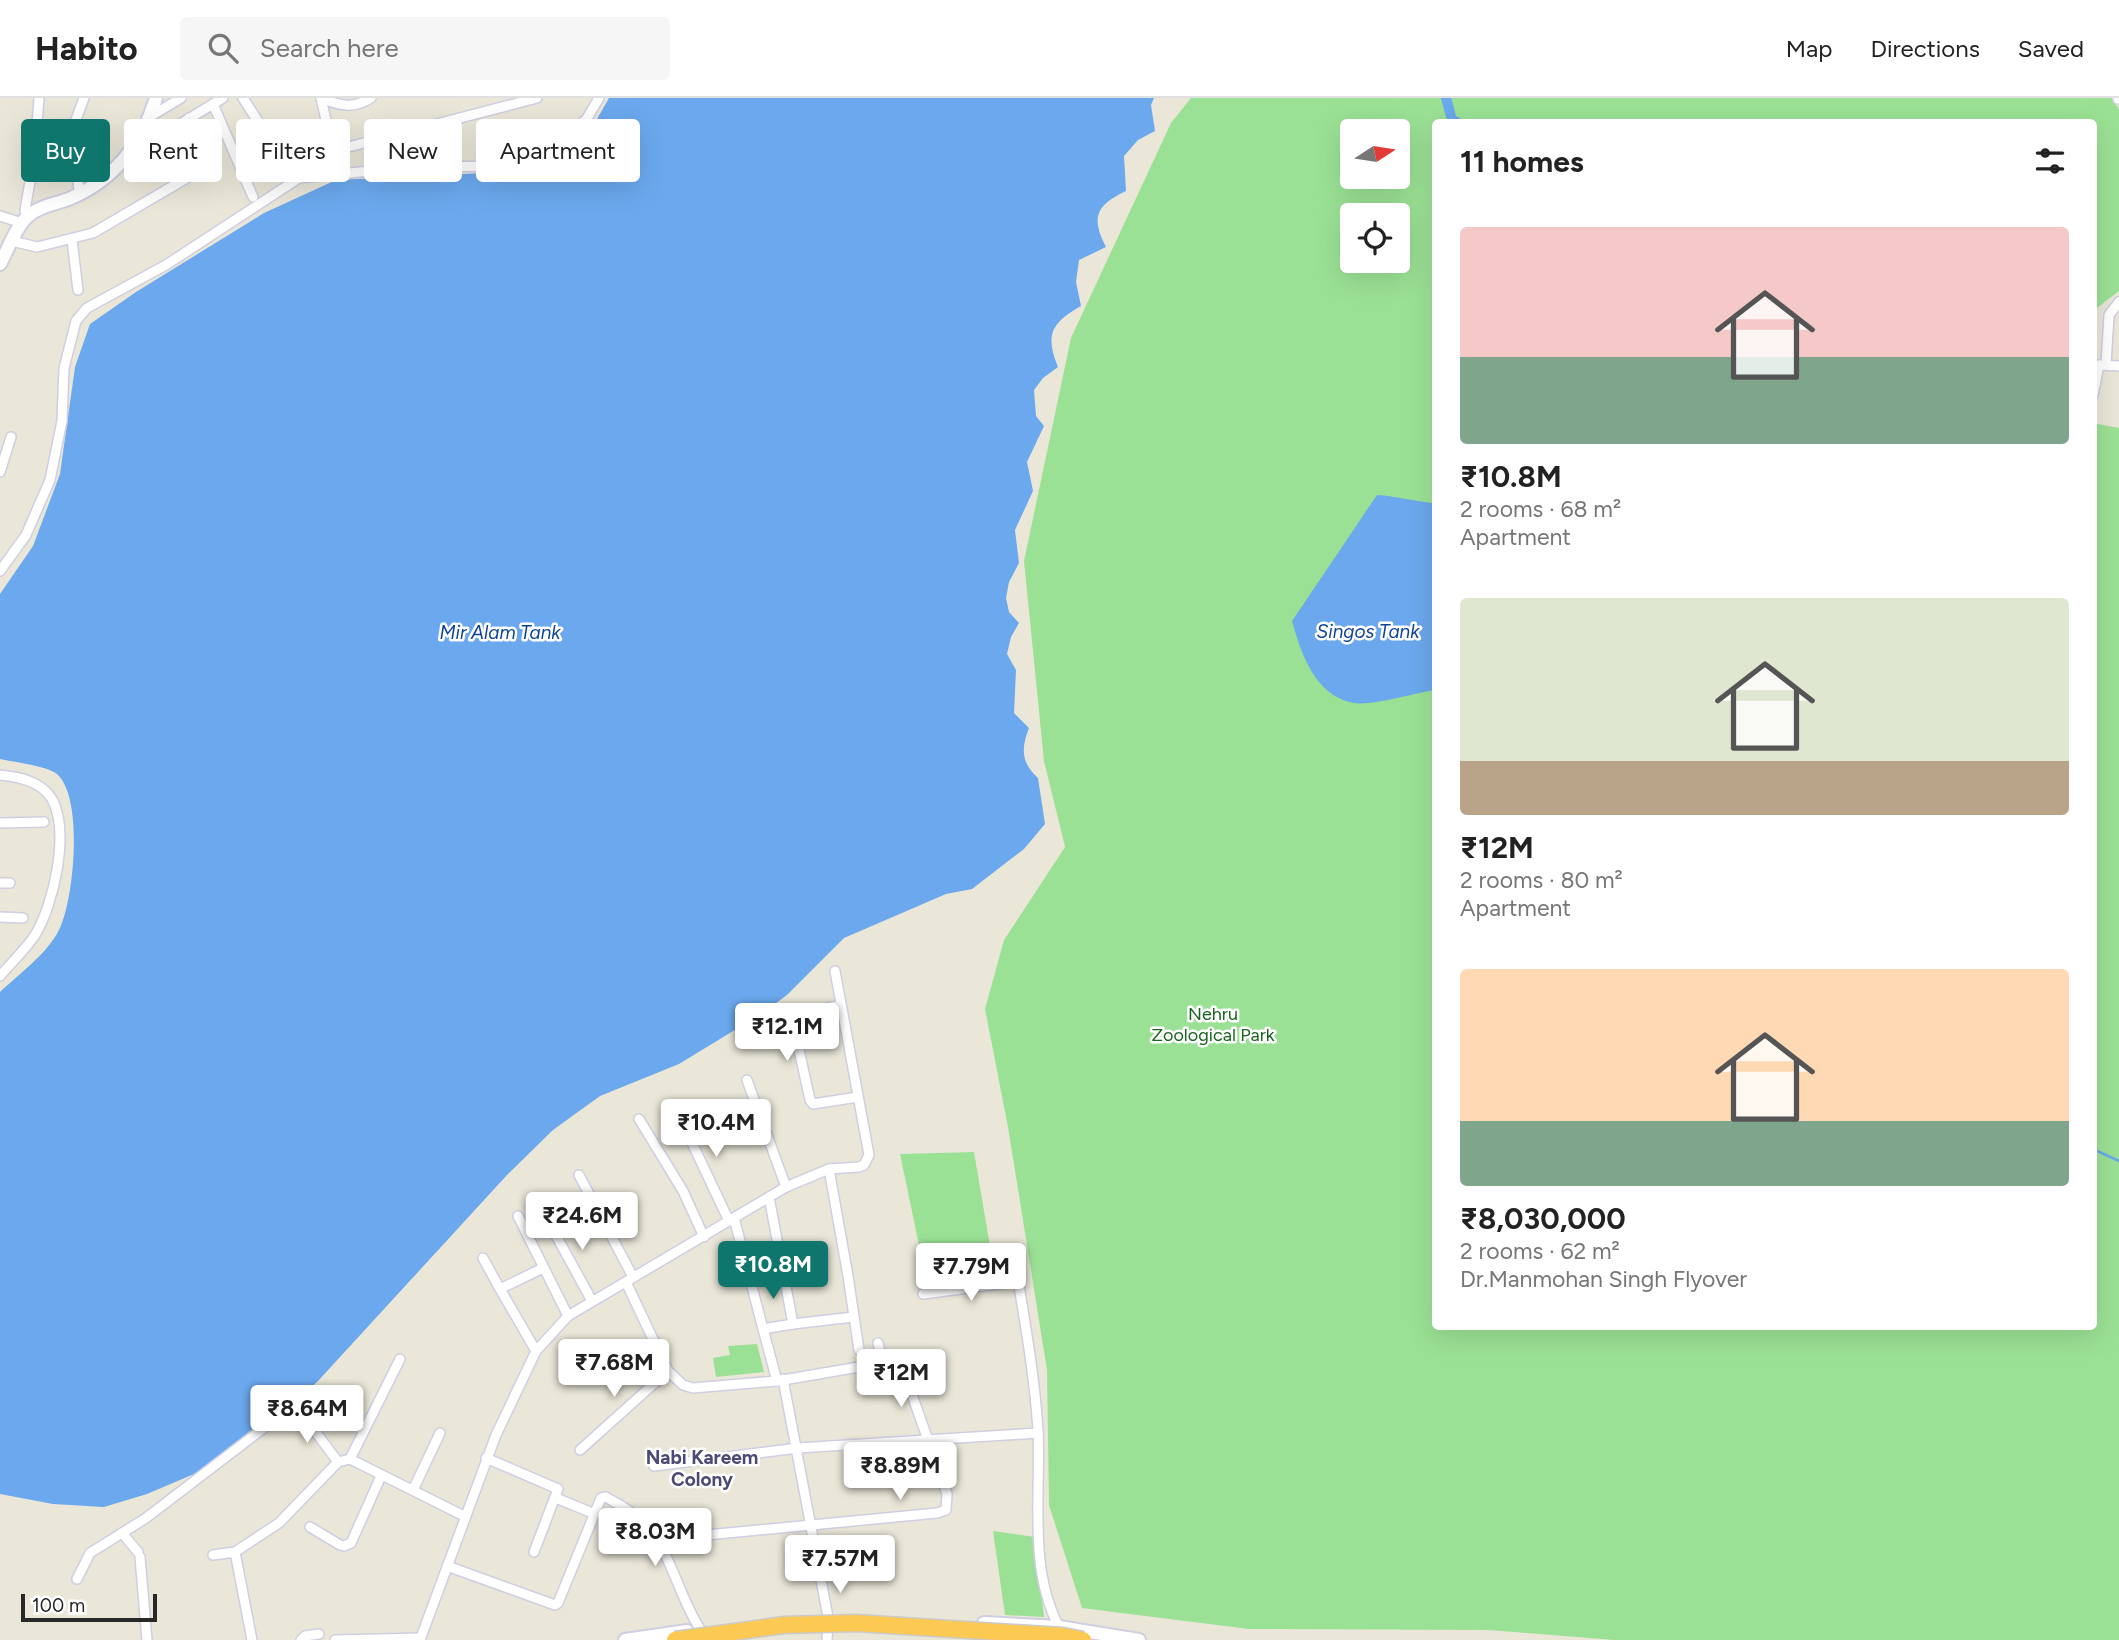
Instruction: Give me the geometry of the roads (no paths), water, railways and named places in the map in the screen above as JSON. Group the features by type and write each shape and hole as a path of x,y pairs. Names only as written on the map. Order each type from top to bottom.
{"highway":[{"path":"675,1640 784,1625 856,1623 1063,1636 1083,1640"},
{"path":"733,1640 820,1631 1022,1640"}],"street":[{"path":"24,220 35,153 38,98"},
{"path":"80,194 71,136 84,98"},
{"path":"149,119 156,98"},
{"path":"151,116 181,98"},
{"path":"12,241 37,247 93,233 202,169 206,165 206,159 189,118 223,98"},
{"path":"243,98 256,119"},
{"path":"371,98 347,107 321,98 333,151 537,98"},
{"path":"0,571 26,535 50,480 62,421 64,368 76,321 87,309 166,265 299,178 410,167 520,166 586,120 599,98"},
{"path":"213,104 253,197"},
{"path":"0,264 24,220 37,210 96,185 124,160"},
{"path":"0,216 24,220"},
{"path":"72,240 78,290"},
{"path":"2119,302 2109,315 2099,365 2119,366"},
{"path":"0,472 3,452 11,437"},
{"path":"0,775 17,776 39,785 51,797 60,827 57,869 44,916 34,936 0,976"},
{"path":"0,823 44,822"},
{"path":"0,917 23,918"},
{"path":"335,1640 420,1639 486,1458 536,1351 568,1316 786,1187 829,1169 859,1167 867,1161 869,1155 835,971"},
{"path":"841,1004 799,1014 794,1027 813,1104 858,1097"},
{"path":"747,1080 786,1187"},
{"path":"677,1111 732,1219 780,1380 798,1448 812,1525 828,1617 827,1640"},
{"path":"639,1119 683,1191 704,1237"},
{"path":"829,1169 859,1350"},
{"path":"579,1175 629,1280 668,1371 683,1385 693,1388 780,1380 865,1366 904,1372 947,1494 946,1510 937,1513 696,1536"},
{"path":"769,1197 793,1324"},
{"path":"519,1216 568,1316"},
{"path":"546,1217 592,1301"},
{"path":"483,1258 536,1351"},
{"path":"500,1289 543,1268"},
{"path":"923,1294 1017,1283 1034,1381 1038,1433 1039,1531 1044,1586 1049,1608 1060,1633"},
{"path":"763,1329 853,1317"},
{"path":"878,1343 884,1368"},
{"path":"350,1459 400,1359"},
{"path":"580,1450 668,1371"},
{"path":"77,1579 90,1553 146,1518 295,1404 338,1462"},
{"path":"413,1490 440,1433"},
{"path":"654,1466 798,1448 1038,1433"},
{"path":"486,1458 556,1487 556,1498 534,1552"},
{"path":"213,1555 234,1552 279,1523 338,1462 350,1459 464,1516"},
{"path":"310,1527 340,1545 351,1543 381,1476"},
{"path":"447,1566 555,1605 601,1498 606,1497 635,1515 649,1528 667,1558 700,1629"},
{"path":"556,1498 595,1514"},
{"path":"122,1533 139,1554 147,1640"},
{"path":"234,1552 252,1640"},
{"path":"625,1640 700,1629 828,1617 1139,1640"},
{"path":"301,1640 305,1636 319,1634"}],"water":[{"name":"Mir Alam Tank","path":"609,98 1154,98 1151,105 1155,131 1138,140 1124,156 1126,191 1108,201 1099,213 1098,227 1106,247 1079,260 1076,282 1081,306 1063,318 1053,331 1052,346 1058,367 1043,378 1034,390 1036,416 1044,426 1027,462 1033,491 1015,530 1019,563 1009,582 1006,598 1009,612 1019,623 1011,637 1007,654 1016,670 1014,713 1029,728 1024,755 1028,767 1038,778 1045,824 1024,849 972,889 946,894 844,938 787,995 761,1014 679,1064 600,1096 553,1130 507,1175 318,1381 268,1427 194,1474 147,1494 104,1507 53,1504 0,1494 0,992 40,955 59,930 69,896 74,850 71,804 65,786 57,774 0,759 0,594 33,546 60,474 75,367 90,324 136,292 264,213 332,182 364,179 364,182 462,182 462,174 476,173 476,182 640,182 640,119 597,119"},
{"name":"Singos Tank","path":"1377,495 1432,503 1432,691 1362,703 1341,699 1320,683 1312,672 1292,621"}],"waterway":[{"path":"1446,98 1452,119"},
{"path":"2097,1151 2119,1161"}],"district":[{"name":"Nabi Kareem Colony","path":"702,1468"}],"park label":[{"name":"Nehru Zoological Park","path":"1213,1024"}]}
